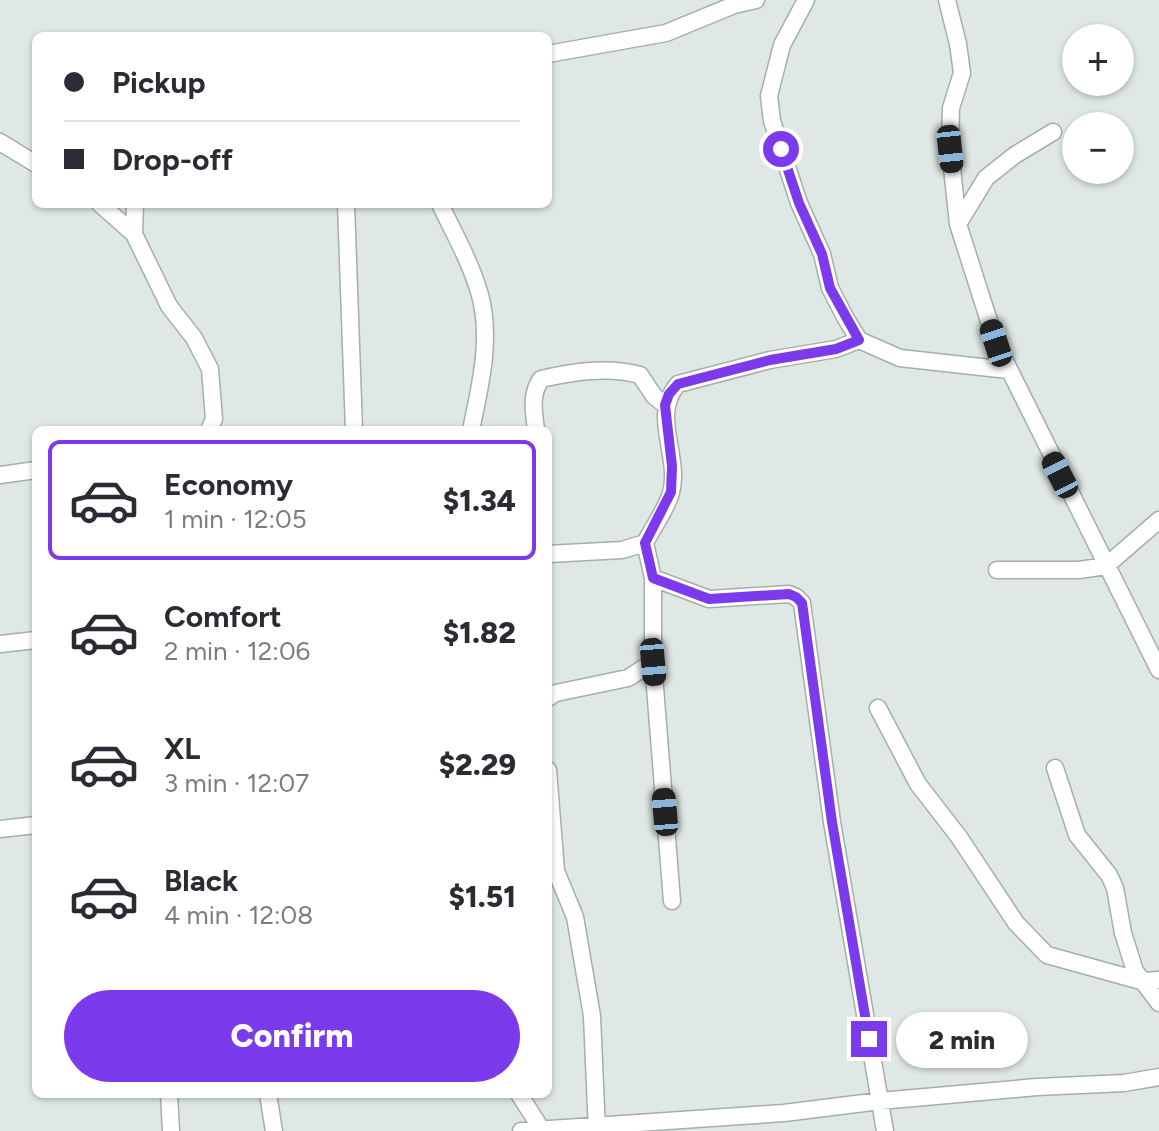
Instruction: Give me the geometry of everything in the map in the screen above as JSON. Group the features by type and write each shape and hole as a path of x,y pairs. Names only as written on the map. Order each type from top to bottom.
{"street":[{"path":"552,53 666,33 734,5 756,0"},
{"path":"806,0 782,45 769,96 772,121 799,203 822,254 830,288 859,340 900,358 1008,370"},
{"path":"947,0 962,73 951,108 950,149 958,224 996,343 1008,370 1159,670"},
{"path":"958,224 986,178 1015,155 1053,132"},
{"path":"0,142 32,162"},
{"path":"105,208 134,234 169,306 194,338 210,369 214,419 211,426"},
{"path":"134,234 135,208"},
{"path":"346,208 354,426"},
{"path":"442,208 480,296 484,320 483,372 472,426"},
{"path":"672,901 653,662 653,578 645,543 671,492 672,466 665,405 678,384 770,360 836,349 859,340"},
{"path":"536,426 533,397 536,387 541,379 565,373 590,371 640,375 654,396 665,405"},
{"path":"0,475 32,471"},
{"path":"997,570 1079,570 1106,566 1159,520"},
{"path":"552,554 622,550 645,543"},
{"path":"653,578 709,599 789,594 802,603 832,822 885,1131"},
{"path":"0,644 32,640"},
{"path":"552,696 628,678 653,662"},
{"path":"878,708 918,784 959,837 1016,923 1047,955 1141,981 1159,980"},
{"path":"1055,768 1077,835 1109,875 1115,888 1123,933 1135,971 1159,1003"},
{"path":"552,824 556,871 575,917 592,1016 597,1129"},
{"path":"0,829 32,825"},
{"path":"521,1131 597,1129 1037,1087 1124,1083 1159,1077"},
{"path":"169,1098 171,1131"},
{"path":"269,1098 274,1131"},
{"path":"522,1098 542,1130"}],"route":[{"path":"781,149 799,203 822,254 830,288 859,340 836,349 770,360 678,384 665,405 672,466 671,492 645,543 653,578 691,594 709,599 789,594 802,603 832,822 869,1039"}]}
